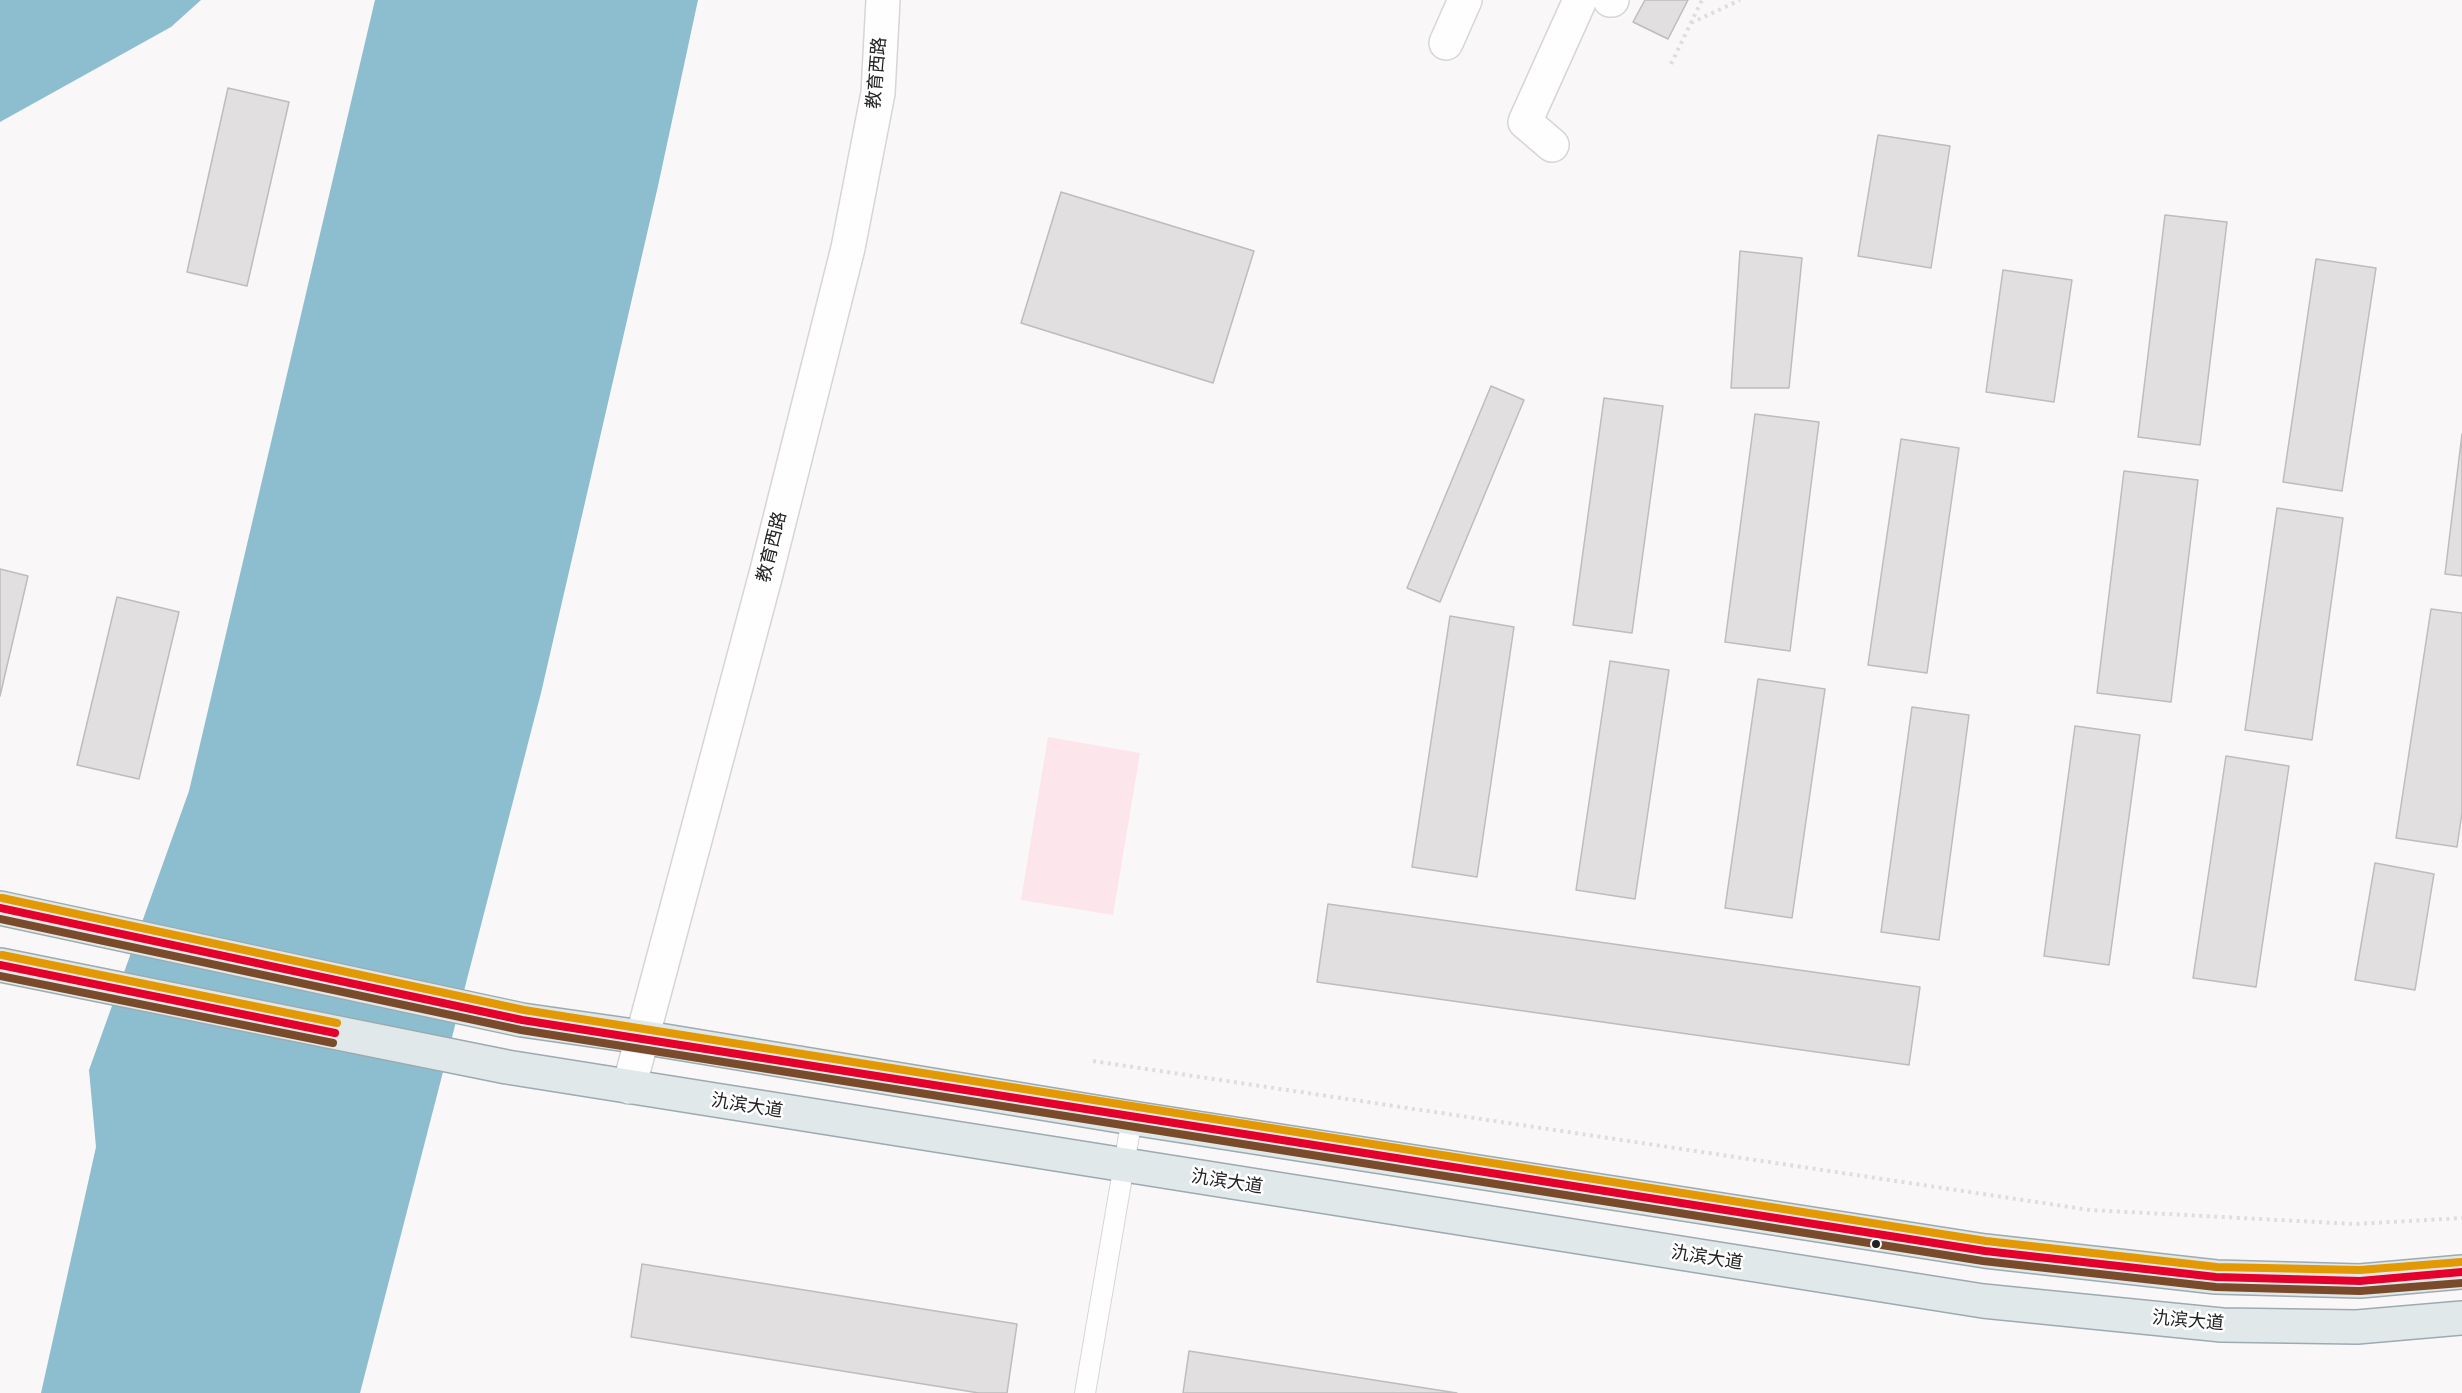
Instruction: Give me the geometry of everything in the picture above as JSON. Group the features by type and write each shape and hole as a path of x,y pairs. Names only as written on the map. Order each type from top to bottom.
{"main road":[{"path":"0,908 522,1020 640,1036 1132,1118 2019,1255 2216,1277 2360,1281 2462,1272"},
{"name":"氿滨大道","path":"0,965 83,984 507,1067 1983,1301 2222,1325 2357,1327 2462,1318"}],"street":[{"name":"教育西路","path":"629,1087 640,1036 763,585 848,248 878,93 883,0"},
{"path":"1446,43 1465,0"},
{"path":"1552,145 1525,122 1580,0"}],"lane":[{"path":"1085,1393 1132,1118"}],"path":[{"path":"1671,64 1702,0"},
{"path":"1691,23 1740,0"},
{"path":"1093,1061 2090,1210 2355,1224 2462,1218"}],"shaded area":[{"path":"1048,737 1140,753 1113,915 1021,900"}],"water":[{"path":"0,0 201,0 171,27 0,122"},
{"path":"375,0 698,0 658,186 541,693 360,1393 41,1393 96,1147 89,1070 189,791"}],"building":[{"path":"1645,0 1688,0 1668,39 1633,22"},
{"path":"228,88 289,102 247,286 187,272"},
{"path":"1878,135 1950,146 1931,268 1858,256"},
{"path":"1061,192 1254,251 1213,383 1021,323"},
{"path":"2165,215 2227,222 2200,445 2138,437"},
{"path":"1740,251 1802,258 1789,388 1731,388"},
{"path":"2316,259 2376,268 2342,491 2283,482"},
{"path":"2003,270 2072,280 2054,402 1986,392"},
{"path":"1491,386 1524,400 1440,602 1407,588"},
{"path":"1604,398 1663,406 1632,633 1573,625"},
{"path":"1755,414 1819,422 1790,651 1725,642"},
{"path":"2462,434 2462,576 2445,574"},
{"path":"1901,439 1959,448 1927,673 1868,665"},
{"path":"2124,471 2198,480 2171,702 2097,693"},
{"path":"2277,508 2343,518 2312,740 2245,730"},
{"path":"0,569 28,576 0,696"},
{"path":"117,597 179,612 139,779 77,765"},
{"path":"2431,609 2462,613 2462,813 2457,847 2396,838"},
{"path":"1450,616 1514,627 1477,877 1412,867"},
{"path":"1610,661 1669,670 1635,899 1576,890"},
{"path":"1758,679 1825,689 1792,918 1725,908"},
{"path":"1912,707 1969,715 1939,940 1881,932"},
{"path":"2075,726 2140,735 2109,965 2044,956"},
{"path":"2226,756 2289,766 2256,987 2193,978"},
{"path":"2375,863 2434,874 2415,990 2355,980"},
{"path":"1328,904 1920,987 1909,1065 1317,982"},
{"path":"642,1264 1017,1324 1007,1393 979,1393 631,1337"},
{"path":"1189,1351 1457,1393 1183,1393"}],"transit line":[{"path":"2,898 524,1010 1986,1241 2217,1267 2360,1270 2461,1262"},
{"path":"0,908 522,1020 1985,1251 2216,1277 2360,1281 2462,1272"},
{"path":"0,919 521,1030 1983,1261 2216,1287 2360,1291 2462,1283"},
{"path":"2,955 337,1023"},
{"path":"0,965 335,1033"},
{"path":"0,976 333,1043"}]}
